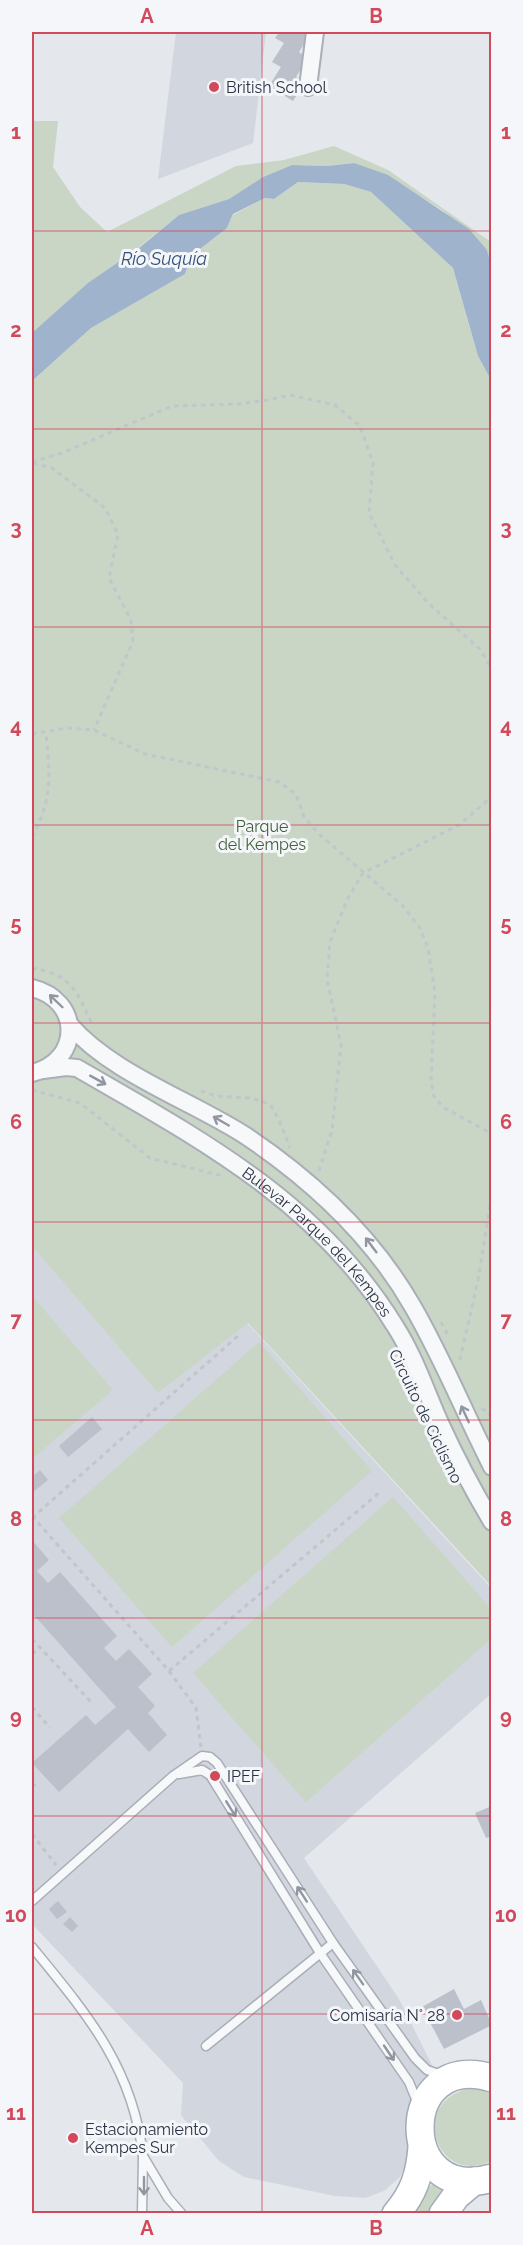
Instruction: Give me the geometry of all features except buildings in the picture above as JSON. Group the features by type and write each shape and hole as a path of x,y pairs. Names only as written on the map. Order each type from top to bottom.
{"main road":[{"path":"396,2214 417,2184 422,2147 418,2126 420,2115 429,2096 443,2082 471,2077 492,2058"},
{"path":"422,2147 434,2166 443,2173 453,2178 483,2180"},
{"path":"443,2214 456,2196 483,2180"}],"street":[{"path":"308,87 315,32"},
{"name":"Bulevar Parque del Kempes","path":"32,988 46,992 57,1000 65,1011 70,1025 88,1043 118,1063 248,1137 319,1192 362,1233 412,1305 492,1467"},
{"path":"37,1071 55,1062 64,1052 69,1039 70,1025"},
{"name":"Bulevar Parque del Kempes","path":"37,1071 66,1066 77,1068 176,1124 294,1206 340,1252 377,1298 397,1328 413,1359 450,1446 492,1521"}],"lane":[{"path":"32,1901 173,1776 202,1756 210,1757 217,1763 333,1943 415,2058 427,2070 471,2077"},
{"path":"173,1776 202,1770 210,1775 320,1953 409,2082 417,2098 420,2115"},
{"path":"206,2046 333,1943"},
{"path":"32,1947 88,2016 112,2056 130,2095 141,2133 142,2214"},
{"path":"143,2156 168,2198 182,2214"}],"path":[{"path":"32,462 62,453 172,406 238,404 290,395 335,405 360,426 374,463 369,513 395,565 428,603 480,649 492,669"},
{"path":"32,462 52,468 105,508 118,534 109,578 131,620 133,641 94,730"},
{"path":"32,734 68,728 94,730 145,754 279,782 296,794 304,817 320,835 403,906 420,928 428,948 435,993 431,1081 434,1096 443,1107 492,1134"},
{"path":"32,837 41,820 48,798 50,774 46,733"},
{"path":"319,1173 332,1130 341,1045 327,980 330,942 348,898 363,873 459,825 485,803 492,792"},
{"path":"32,968 55,975 79,993 94,1028"},
{"path":"32,1090 80,1103 150,1158 224,1177"},
{"path":"460,1360 478,1280 492,1194"},
{"path":"202,1756 196,1708 169,1671 32,1517 239,1335"},
{"path":"169,1671 380,1492"},
{"path":"32,1639 92,1703"},
{"path":"32,1654 39,1648"},
{"path":"32,1707 51,1728"},
{"path":"32,1787 36,1783"},
{"path":"32,1834 62,1874"}],"shaded area":[{"name":"British School","path":"176,32 266,32 253,143 158,179"},
{"name":"IPEF","path":"32,1246 158,1393 247,1323 491,1588 491,1694 304,1858 399,1999 436,2073 417,2086 412,2109 411,2155 400,2177 384,2191 365,2198 335,2196 244,2177 219,2161 181,2115 183,2083 32,1924"}],"green space":[{"path":"32,121 58,121 53,167 80,207 107,232 236,166 284,160 334,146 388,170 491,242 491,269 487,250 442,210 421,197 354,163 327,166 292,165 263,177 229,199 179,215 32,333"},
{"name":"Parque del Kempes","path":"298,182 344,184 371,192 453,268 478,356 491,380 491,1586 248,1323 158,1393 32,1246 32,381 91,328 185,274 191,256 227,228 233,215 265,198 274,199"},
{"path":"32,1296 113,1390 32,1459"},
{"path":"259,1342 372,1471 172,1647 59,1518"},
{"path":"393,1497 491,1609 491,1639 306,1802 193,1673"},
{"path":"467,2089 482,2090 491,2094 491,2161 473,2166 457,2163 445,2154 437,2141 435,2126 438,2111 449,2098"},
{"path":"435,2180 447,2186 430,2213 410,2214"}],"water":[{"name":"Río Suquía","path":"354,163 388,175 469,229 487,250 492,269 491,380 478,356 453,268 371,192 344,184 298,182 274,199 265,198 233,214 227,228 191,256 185,274 91,328 32,381 32,333 88,283 139,248 179,215 229,199 263,177 292,165 327,166"}],"place":[{"name":"British School","path":"214,87"},
{"name":"IPEF","path":"215,1776"},
{"name":"Comisaría N° 28","path":"457,2015"},
{"name":"Estacionamiento Kempes Sur","path":"73,2138"}]}
